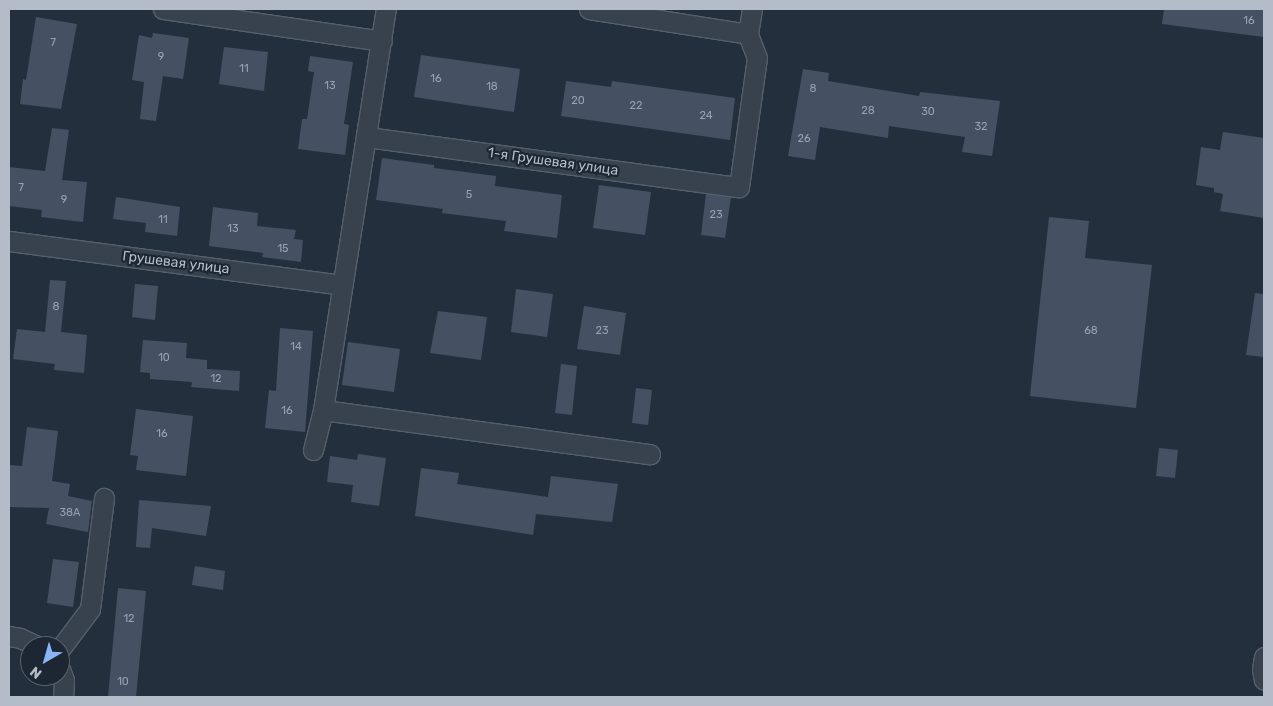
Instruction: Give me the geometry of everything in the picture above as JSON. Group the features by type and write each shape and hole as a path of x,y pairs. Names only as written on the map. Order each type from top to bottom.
{"street":[{"path":"163,9 382,41"},
{"path":"313,450 323,410 386,9"},
{"path":"589,9 748,34 752,9"},
{"name":"1-я Грушевая улица","path":"366,137 739,187 757,58 748,34"},
{"name":"Грушевая улица","path":"9,241 342,285"},
{"path":"323,410 650,454"},
{"path":"70,636 90,609 104,498"},
{"path":"1264,657 1262,669 1264,680"}],"building":[{"path":"1164,9 1264,9 1264,37 1162,24"},
{"path":"36,17 77,24 61,109 20,104 23,79 26,80"},
{"path":"153,33 189,38 183,79 163,76 156,121 140,119 144,82 132,80 139,35 152,38"},
{"path":"224,47 268,52 264,91 219,84"},
{"path":"421,55 520,69 514,112 414,97"},
{"path":"310,56 353,62 344,124 349,125 345,155 298,149 302,119 307,119 314,72 308,71"},
{"path":"803,69 829,73 828,81 919,96 920,92 1000,101 992,156 962,152 965,137 889,126 888,138 820,127 815,160 788,156"},
{"path":"566,81 611,87 612,81 735,98 730,140 561,116"},
{"path":"52,128 69,130 62,180 87,182 83,222 41,217 42,210 9,206 9,167 45,171"},
{"path":"1223,132 1264,138 1264,218 1220,211 1223,194 1214,192 1214,188 1196,185 1201,147 1220,150"},
{"path":"382,158 434,165 434,168 496,176 495,186 562,195 557,238 504,231 506,221 442,213 443,209 376,200"},
{"path":"599,185 651,192 645,235 593,228"},
{"path":"706,194 731,197 725,238 701,235"},
{"path":"116,197 180,207 177,236 145,232 146,223 113,219"},
{"path":"213,207 258,213 257,226 296,230 294,239 303,240 301,262 262,257 263,253 209,246"},
{"path":"1049,217 1089,221 1085,258 1152,265 1136,408 1030,396"},
{"path":"50,280 66,281 61,332 87,335 84,373 54,370 55,364 13,359 17,329 45,332"},
{"path":"135,284 158,286 155,320 132,317"},
{"path":"516,289 553,294 547,337 511,332"},
{"path":"1255,293 1264,294 1264,357 1246,355"},
{"path":"584,306 626,313 620,355 577,349"},
{"path":"438,311 487,317 481,360 430,353"},
{"path":"280,328 313,331 305,432 265,428 269,390 276,391"},
{"path":"143,340 187,343 186,358 207,360 207,369 240,371 239,391 191,387 192,382 150,379 150,373 140,372"},
{"path":"348,342 400,349 394,392 342,385"},
{"path":"561,364 577,366 572,415 555,413"},
{"path":"636,388 652,390 648,425 632,423"},
{"path":"136,409 193,416 186,476 136,470 138,456 130,455"},
{"path":"27,427 58,431 52,481 70,484 68,496 92,501 88,532 46,524 49,508 9,507 9,465 22,466"},
{"path":"1159,448 1178,450 1175,478 1156,476"},
{"path":"358,454 386,458 379,506 351,502 353,485 327,482 330,456 357,460"},
{"path":"421,468 459,473 457,484 548,497 551,476 618,484 612,522 536,514 533,535 415,516"},
{"path":"139,500 211,506 206,536 152,528 150,548 136,547"},
{"path":"53,559 79,562 73,607 47,603"},
{"path":"195,566 225,571 223,590 192,585"},
{"path":"118,588 146,591 136,697 108,697"}]}
